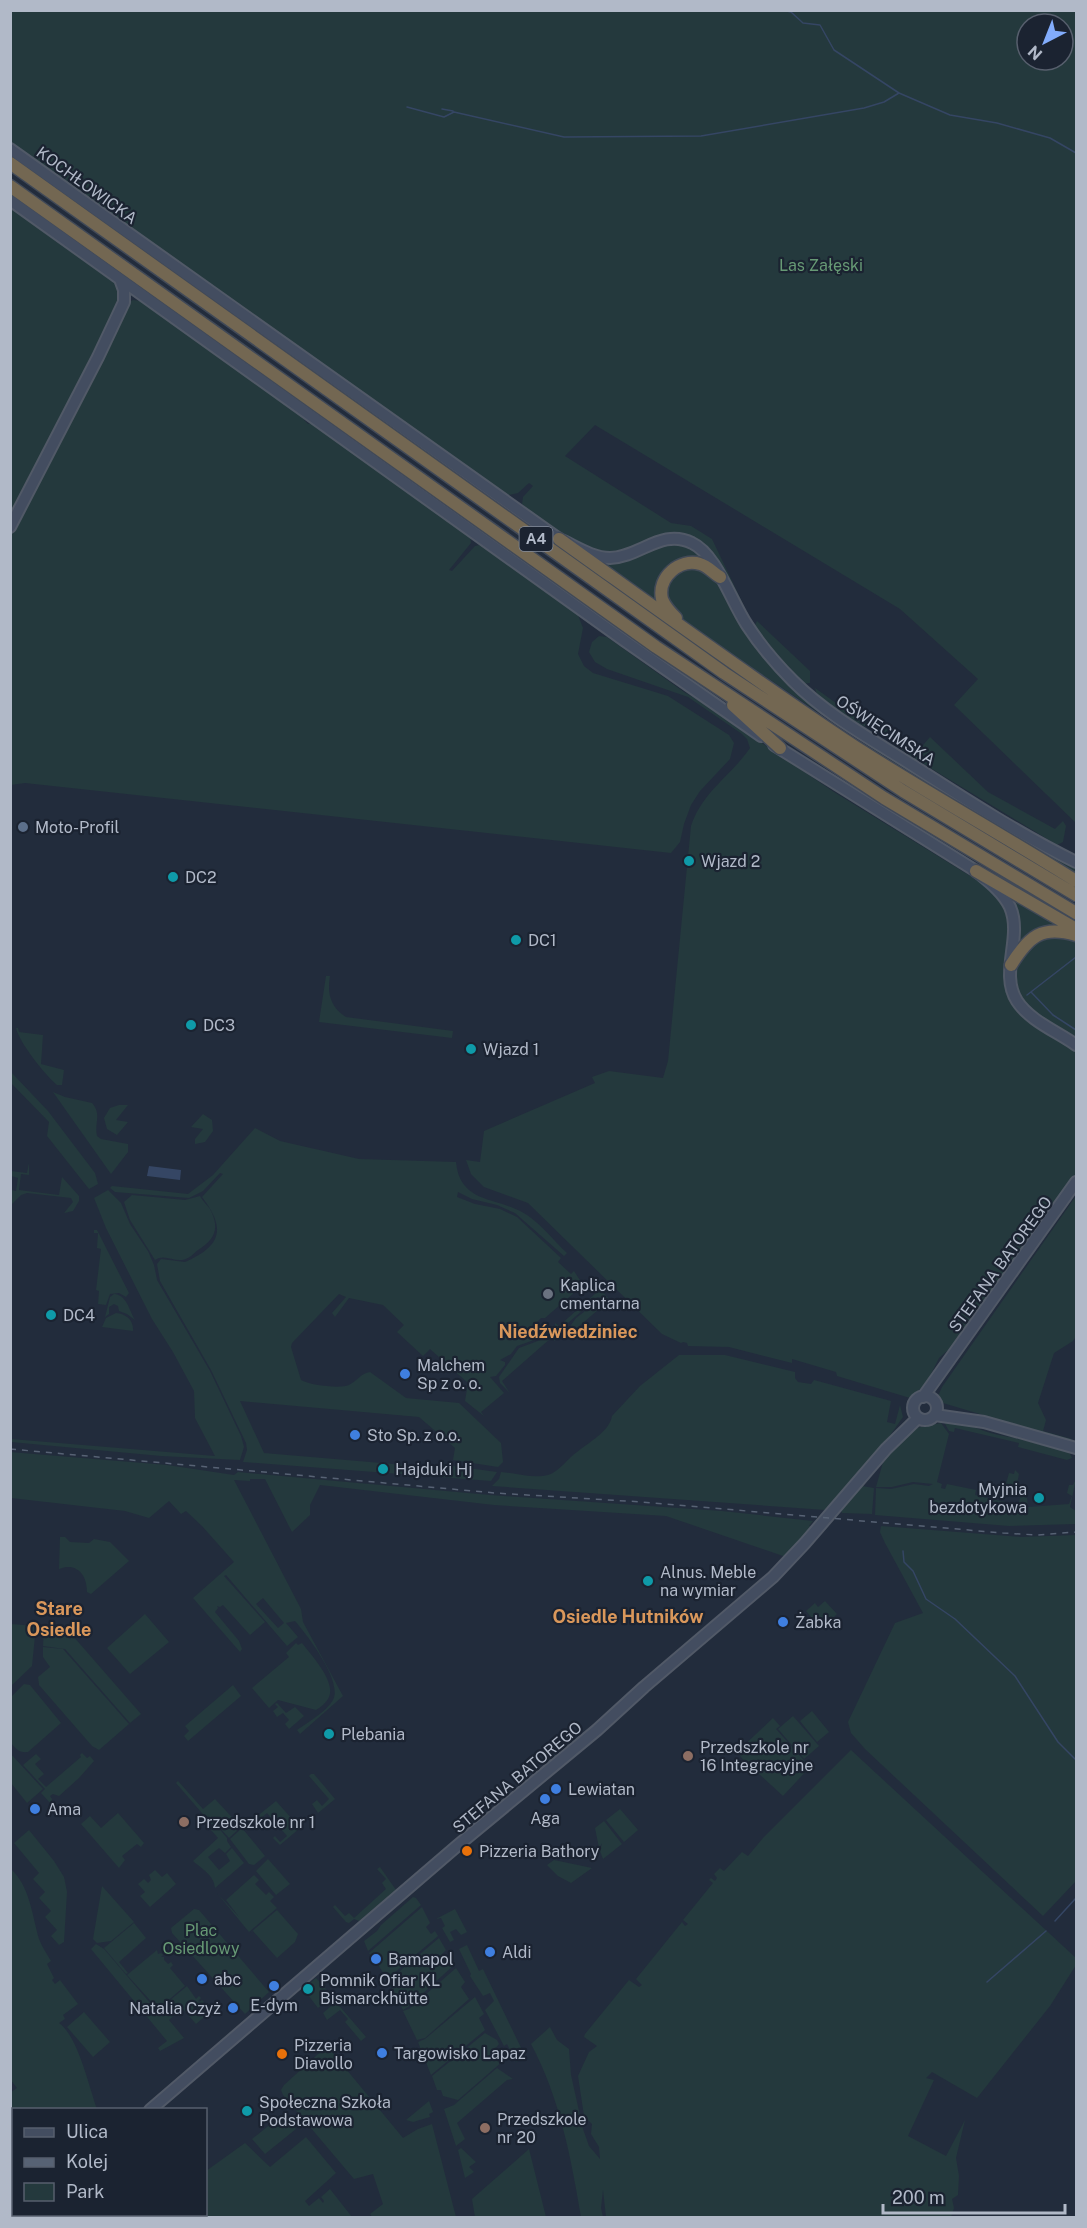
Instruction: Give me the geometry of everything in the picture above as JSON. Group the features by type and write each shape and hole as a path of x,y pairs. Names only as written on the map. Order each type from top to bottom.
{"highway":[{"name":"A4","path":"10,163 743,686 903,791 1077,895"},
{"name":"A4","path":"10,186 531,558 711,683 903,810 1077,913"},
{"path":"559,540 683,629 856,747 1077,881"},
{"path":"683,629 666,608 662,597 662,588 668,574 682,564 696,563 706,566 720,577"},
{"path":"711,683 780,748"},
{"path":"976,870 1077,929"},
{"path":"1011,965 1023,947 1039,934 1055,931 1077,935"}],"street":[{"name":"KOCHŁOWICKA","path":"10,149 559,540"},
{"path":"10,201 634,647 780,748 976,870 1010,906 1014,927 1011,985 1021,1006 1034,1017 1077,1044"},
{"path":"10,527 124,302 124,290 119,278"},
{"path":"124,302 132,298 150,300"},
{"name":"OŚWIĘCIMSKA","path":"559,540 591,554 612,558 658,540 682,539 692,542 714,561 737,610 759,642 782,670 818,702 935,780 1077,862"},
{"name":"STEFANA BATOREGO","path":"151,2108 457,1846 597,1730 773,1577 806,1543 916,1415 914,1403 931,1404 948,1363 1077,1182"},
{"path":"916,1415 928,1420 931,1404 984,1422 1077,1448"}],"green space":[{"name":"Las Załęski","path":"11,11 1076,11 1076,823 954,705 978,679 900,609 595,425 565,456 671,523 691,526 712,539 754,627 757,621 810,671 810,683 802,684 778,660 756,632 722,568 706,546 683,537 671,536 660,537 621,551 600,552 577,542 551,526 522,504 523,497 533,486 529,483 518,493 509,495 452,458 11,145"},
{"path":"11,205 53,239 118,285 122,293 101,344 11,520"},
{"path":"133,300 141,301 304,415 304,420 308,424 312,423 470,535 471,543 449,570 452,571 475,546 485,544 526,578 578,615 583,628 578,654 584,666 593,673 668,696 729,735 734,743 730,759 700,791 691,805 680,842 671,853 25,783 11,785 11,535 107,348 127,303"},
{"path":"660,543 685,543 711,563 675,563 659,604 598,561"},
{"path":"689,566 711,574 748,634 792,686 1076,866 1076,876 876,751 688,625 675,614 667,602 667,582 671,576"},
{"path":"599,636 607,637 684,692 718,711 834,792 993,890 1006,909 1009,927 1005,974 1009,994 1076,1050 1076,1173 954,1345 939,1358 926,1384 910,1398 837,1376 836,1372 792,1359 792,1363 729,1347 688,1346 687,1343 681,1343 662,1334 528,1203 484,1187 471,1174 466,1160 480,1162 484,1131 595,1083 592,1077 609,1071 663,1078 668,1061 691,826 702,803 750,748 747,739 742,734 688,697 607,669 595,662 589,652 592,642"},
{"path":"815,688 854,716 867,715 918,751 930,737 988,792 1055,829 1063,821 1066,826 1063,842 1057,845 909,755 886,737 856,722 817,695"},
{"path":"1006,893 1066,928 1015,951"},
{"path":"1050,936 1076,939 1076,1038 1034,1012 1019,994 1016,983 1017,964 1033,943"},
{"path":"326,976 330,976 329,988 333,1004 346,1017 453,1031 452,1038 319,1022"},
{"path":"16,1028 19,1032 43,1035 41,1064 64,1070 62,1085 57,1085 52,1080 27,1050"},
{"path":"11,1072 48,1111 95,1173 98,1184 89,1189 47,1136 49,1122 11,1083"},
{"path":"53,1092 92,1103 97,1111 97,1136 101,1139 128,1144 128,1152 111,1174"},
{"path":"128,1105 116,1120 128,1122 117,1135 107,1129 104,1118 110,1108"},
{"path":"203,1114 212,1120 213,1131 205,1142 195,1144 195,1139 203,1129 191,1127"},
{"path":"255,1128 280,1141 359,1159 456,1162 464,1185 472,1192 522,1212 567,1253 564,1256 515,1213 458,1192 457,1197 475,1204 500,1209 517,1217 561,1258 558,1262 571,1274 574,1271 583,1285 545,1318 537,1322 539,1325 530,1333 537,1339 517,1346 511,1354 500,1360 505,1362 505,1365 496,1376 490,1377 504,1393 481,1412 484,1416 465,1401 468,1383 430,1349 423,1356 397,1332 404,1325 383,1305 349,1298 335,1317 332,1313 346,1297 339,1294 292,1343 291,1347 301,1380 305,1382 339,1387 349,1385 370,1372 406,1398 459,1403 501,1443 503,1462 498,1467 453,1460 455,1448 419,1417 240,1401 264,1453 452,1469 453,1466 497,1472 491,1481 243,1462 247,1450 246,1443 211,1370 160,1281 157,1264 161,1259 185,1262 213,1243 217,1227 215,1218 202,1197 223,1174 220,1173 203,1191 189,1198 115,1192 110,1188 112,1186 188,1194 213,1175"},
{"path":"29,1163 29,1175 21,1174 19,1190 59,1195 62,1177 79,1196 79,1201 73,1211 64,1213 73,1202 71,1198 27,1193 21,1195 11,1205 11,1190 16,1191 18,1178 11,1176 11,1171 27,1173"},
{"path":"108,1190 121,1203 130,1224 148,1251 157,1280 210,1371 241,1436 244,1447 240,1460 161,1456 11,1442 11,1439 215,1456 195,1418 194,1391 152,1319 106,1228 94,1198"},
{"path":"132,1195 185,1200 200,1196 214,1217 215,1229 212,1238 187,1259 155,1260 130,1220 124,1202"},
{"path":"1076,1196 1076,1336 1073,1341 1054,1353 1038,1403 1046,1420 1043,1431 1072,1439 1069,1441 943,1403 938,1396 942,1387"},
{"path":"94,1230 97,1230 129,1293 126,1297 119,1293 110,1294 106,1305 98,1304 99,1291 96,1290 101,1249 97,1248 98,1233 94,1233"},
{"path":"600,1289 610,1300 598,1297 561,1329 555,1330 555,1323 559,1326 596,1293 594,1291"},
{"path":"114,1294 125,1300 135,1320 119,1311 118,1306 114,1304 109,1307 109,1314 105,1317 110,1297"},
{"path":"597,1302 607,1302 568,1336 571,1339 564,1339 560,1333 566,1332 576,1318"},
{"path":"116,1313 129,1318 133,1331 102,1327 106,1318"},
{"path":"554,1335 555,1341 551,1338 502,1381 509,1392 500,1383 499,1377 519,1348"},
{"path":"679,1355 725,1355 795,1372 798,1382 811,1384 814,1380 891,1401 887,1422 895,1424 900,1405 903,1417 884,1444 825,1510 492,1486 499,1479 501,1472 537,1476 548,1475 556,1471 603,1432 612,1416 640,1386"},
{"path":"948,1420 997,1435 1069,1452 1072,1458 1067,1460 1018,1447 1019,1443 955,1428 954,1432 949,1431 944,1422"},
{"path":"941,1423 949,1434 937,1482 942,1484 941,1488 945,1489 947,1484 976,1490 975,1495 1018,1505 1021,1495 1027,1498 1028,1507 1069,1504 1072,1496 1067,1493 1069,1485 1073,1485 1076,1479 1070,1507 1076,1511 1076,1524 1009,1526 875,1515 876,1488 891,1489 914,1484 929,1486 933,1484 913,1482 892,1487 876,1487 883,1462 911,1429"},
{"path":"10,1452 167,1465 234,1475 238,1472 490,1495 722,1511 813,1521 786,1557 666,1516 494,1505 320,1485 310,1505 310,1515 292,1532 265,1479 234,1480 301,1609 303,1622 329,1669 295,1621 286,1623 298,1637 287,1646 226,1575 224,1576 265,1622 250,1635 223,1605 217,1606 215,1612 239,1641 242,1649 240,1652 193,1598 234,1562 202,1526 186,1511 181,1514 169,1501 149,1518 125,1511 11,1498","holes":["263,1598 284,1623 278,1628 256,1604"]},
{"path":"1015,1470 1019,1474 1015,1488 1003,1494 1009,1473 1014,1474"},
{"path":"862,1486 874,1488 872,1514 842,1513 841,1510"},
{"path":"881,1526 1021,1537 1076,1535 1076,1881 1043,1916 865,1749 851,1733 848,1722 895,1623 923,1613 885,1543 880,1532"},
{"path":"60,1537 65,1537 70,1542 89,1543 94,1539 110,1542 129,1561 91,1594 87,1592 85,1580 79,1571 71,1567 59,1569"},
{"path":"825,1601 837,1614 821,1629 806,1611 815,1603 818,1607"},
{"path":"145,1614 169,1642 130,1674 107,1648"},
{"path":"11,1624 36,1626 32,1666 11,1686"},
{"path":"44,1627 62,1630 73,1636 141,1714 130,1723 65,1649 43,1646"},
{"path":"296,1643 298,1645 302,1643 322,1668 329,1684 329,1697 316,1710 278,1700 269,1708 252,1688 289,1657 286,1653"},
{"path":"43,1647 63,1649 129,1724 99,1750 92,1746 39,1685 38,1677 50,1667 43,1657"},
{"path":"329,1670 343,1696 300,1734 297,1730 321,1713 333,1700 335,1692"},
{"path":"24,1684 30,1685 61,1723 28,1752 18,1750 11,1743 10,1698"},
{"path":"233,1685 241,1696 188,1741 184,1736 189,1731 185,1726"},
{"path":"277,1703 286,1713 295,1707 304,1716 289,1729 285,1724 289,1720 283,1713 277,1717 273,1711 278,1707 275,1704"},
{"path":"812,1711 829,1732 817,1742 800,1721"},
{"path":"793,1716 819,1746 804,1759 778,1729"},
{"path":"773,1718 780,1726 776,1729 810,1767 783,1796 758,1773 753,1772 737,1752"},
{"path":"851,1750 1076,1958 1076,1965 1050,2006 977,2098 932,2072 926,2078 934,2080 908,2136 946,2156 965,2120 956,2158 959,2176 958,2195 952,2199 954,2208 951,2217 606,2217 603,2190 601,2208 603,2217 581,2217 557,2107 531,2044 550,2027 557,2040 569,2049 571,2075 583,2129 589,2146 600,2159 599,2147 591,2134 592,2124 584,2116 578,2076 589,2052 597,2046 584,2037 585,2034 629,1980 639,1987 642,1985 636,1979 682,1922 685,1926 688,1924 683,1920 713,1883 709,1880 711,1878 715,1881 717,1878 714,1874 720,1868 724,1871 742,1852 748,1856"},
{"path":"10,1753 43,1789 27,1803 11,1783"},
{"path":"82,1753 87,1758 90,1756 94,1761 59,1796 53,1794 50,1796 51,1804 41,1793 45,1789 23,1765 36,1754 41,1759 35,1764 44,1774 38,1779 46,1787 81,1757"},
{"path":"314,1774 335,1799 318,1813 312,1804 317,1800 322,1806 329,1799 309,1776"},
{"path":"178,1781 203,1809 215,1799 241,1827 229,1838 207,1814 227,1838 231,1847 225,1853 219,1848 208,1857 219,1870 230,1861 226,1854 232,1848 244,1863 215,1888 210,1876 193,1861 218,1838 211,1830 214,1827 176,1783"},
{"path":"276,1801 300,1828 280,1845 273,1838 275,1836 280,1842 287,1836 267,1813 260,1819 264,1824 262,1826 255,1818"},
{"path":"620,1809 638,1830 624,1842 606,1820"},
{"path":"118,1813 144,1843 141,1847 137,1844 122,1856 125,1860 119,1868 81,1824 90,1816 101,1828"},
{"path":"604,1821 622,1844 603,1859 600,1851 602,1843 599,1848 595,1828"},
{"path":"242,1828 265,1856 254,1865 249,1864 230,1839"},
{"path":"29,1830 64,1877 67,1892 64,1942 59,1945 51,1936 57,1930 45,1917 51,1911 39,1898 45,1892 33,1879 39,1873 14,1843"},
{"path":"268,1859 290,1884 276,1895 256,1871"},
{"path":"554,1860 592,1868 571,1883 558,1876 547,1865"},
{"path":"380,1867 396,1890 359,1921 354,1919 349,1923 346,1922 333,1907 335,1905 345,1916 349,1913 354,1918 386,1889 382,1883 386,1879 377,1869"},
{"path":"10,1868 17,1875 26,1892 39,1939 51,1961 47,1964 54,1978 52,1980 55,1984 60,1980 78,2004 63,2015 65,2019 59,2023 72,2039 77,2050 97,2108 12,2110 11,2092 17,2088 10,2079"},
{"path":"155,1870 162,1877 167,1873 176,1884 150,1907 140,1896 145,1892 138,1884 144,1879 148,1883 151,1880 149,1875"},
{"path":"254,1875 259,1880 255,1884 266,1895 269,1892 274,1897 270,1901 277,1908 249,1932 217,1893 239,1917 226,1900"},
{"path":"102,1886 134,1922 111,1941 97,1943 93,1939"},
{"path":"413,1897 421,1905 368,1951 364,1941"},
{"path":"422,1907 430,1923 426,1927 431,1934 435,1931 438,1936 387,1979 377,1963 380,1960 376,1956 373,1959 369,1953"},
{"name":"Plac Osiedlowy","path":"194,1909 199,1910 269,1992 245,2014 172,1933 171,1928"},
{"path":"455,1909 467,1932 461,1935 456,1929 450,1932 454,1940 450,1942 442,1928 445,1926 441,1918 436,1919"},
{"path":"277,1910 298,1934 295,1942 277,1958 253,1931 250,1933"},
{"path":"134,1923 146,1938 119,1962 128,1973 126,1974 104,1948"},
{"path":"439,1938 446,1950 442,1954 448,1966 454,1963 454,1965 403,2010 388,1981"},
{"path":"96,1944 104,1949 157,2011 187,1986 196,1999 199,1996 201,1998 198,2001 204,2002 202,2004 205,2008 208,2006 211,2008 210,2012 196,2024 182,2008 169,2020 184,2038 160,2051 158,2048 167,2041 91,1949"},
{"path":"467,1945 479,1971 483,1969 526,2058 516,2062 507,2044 504,2046 485,2010 494,2001 490,1993 483,1996 470,1976 459,1949"},
{"path":"157,1950 168,1964 171,1962 173,1965 170,1968 185,1986 158,2009 127,1975"},
{"path":"456,1968 465,1982 461,1987 469,1999 425,2038 417,2040 403,2011 409,2009"},
{"path":"316,1978 336,2000 328,2006 325,2002 318,2008 305,1991 305,1987"},
{"path":"475,1997 484,2014 479,2018 485,2030 431,2075 418,2042 425,2039"},
{"path":"336,2002 366,2037 361,2041 345,2022 348,2019 340,2010 327,2020 323,2013"},
{"path":"84,2012 110,2042 93,2057 67,2027"},
{"path":"485,2033 497,2040 499,2044 495,2049 503,2061 458,2100 443,2096 441,2090 437,2090 432,2076"},
{"path":"327,2046 403,2138 432,2124 456,2217 373,2218 370,2214 383,2204 373,2174 354,2179 281,2090"},
{"path":"497,2068 513,2079 507,2080 457,2123 465,2139 456,2146 444,2109 454,2105"},
{"path":"429,2101 433,2112 429,2114 430,2117 413,2122 406,2120"},
{"path":"283,2114 296,2129 265,2154 252,2139"},
{"path":"306,2137 336,2173 305,2201 309,2206 319,2198 323,2203 321,2197 330,2189 352,2217 184,2218 183,2216 207,2216 207,2170 245,2143 270,2167"},
{"path":"461,2148 476,2162 469,2167 474,2172 465,2178 458,2150"},
{"path":"529,2149 546,2217 475,2217 472,2199"}],"water":[{"path":"149,1166 181,1170 180,1180 147,1176"}],"waterway":[{"path":"782,10 791,12 803,23 820,25 834,50 899,93"},
{"path":"407,107 444,117 454,112 564,137 701,136 864,108 884,102 899,93 950,115 997,123 1050,138 1076,153"},
{"path":"442,109 453,111"},
{"path":"1027,995 1076,957"},
{"path":"1031,992 1053,1015 1076,1030"},
{"path":"903,1551 904,1562 913,1571 926,1599 955,1619 1015,1676 1058,1742 1076,1760"},
{"path":"1055,1921 1076,1898"},
{"path":"987,1982 1046,1931"}],"railway":[{"path":"10,1449 495,1493 642,1502 1003,1533 1037,1535 1076,1532"}],"place":[{"name":"Moto-Profil","path":"23,827"},
{"name":"Wjazd 2","path":"689,861"},
{"name":"DC2","path":"173,877"},
{"name":"DC1","path":"516,940"},
{"name":"DC3","path":"191,1025"},
{"name":"Wjazd 1","path":"471,1049"},
{"name":"Kaplica cmentarna","path":"548,1294"},
{"name":"DC4","path":"51,1315"},
{"name":"Malchem Sp z o. o.","path":"405,1374"},
{"name":"Sto Sp. z o.o.","path":"355,1435"},
{"name":"Hajduki Hj","path":"383,1469"},
{"name":"Myjnia bezdotykowa","path":"1039,1498"},
{"name":"Alnus. Meble na wymiar","path":"648,1581"},
{"name":"Żabka","path":"783,1622"},
{"name":"Plebania","path":"329,1734"},
{"name":"Przedszkole nr 16 Integracyjne","path":"688,1756"},
{"name":"Lewiatan","path":"556,1789"},
{"name":"Aga","path":"545,1799"},
{"name":"Ama","path":"35,1809"},
{"name":"Przedszkole nr 1","path":"184,1822"},
{"name":"Pizzeria Bathory","path":"467,1851"},
{"name":"Aldi","path":"490,1952"},
{"name":"Bamapol","path":"376,1959"},
{"name":"abc","path":"202,1979"},
{"name":"E-dym","path":"274,1986"},
{"name":"Pomnik Ofiar KL Bismarckhütte","path":"308,1989"},
{"name":"Natalia Czyż","path":"233,2008"},
{"name":"Targowisko Lapaz","path":"382,2053"},
{"name":"Pizzeria Diavollo","path":"282,2054"},
{"name":"Społeczna Szkoła Podstawowa","path":"247,2111"},
{"name":"Przedszkole nr 20","path":"485,2128"}],"district":[{"name":"Niedźwiedziniec","path":"568,1332"},
{"name":"Osiedle Hutników","path":"628,1617"},
{"name":"Stare Osiedle","path":"59,1619"}]}
